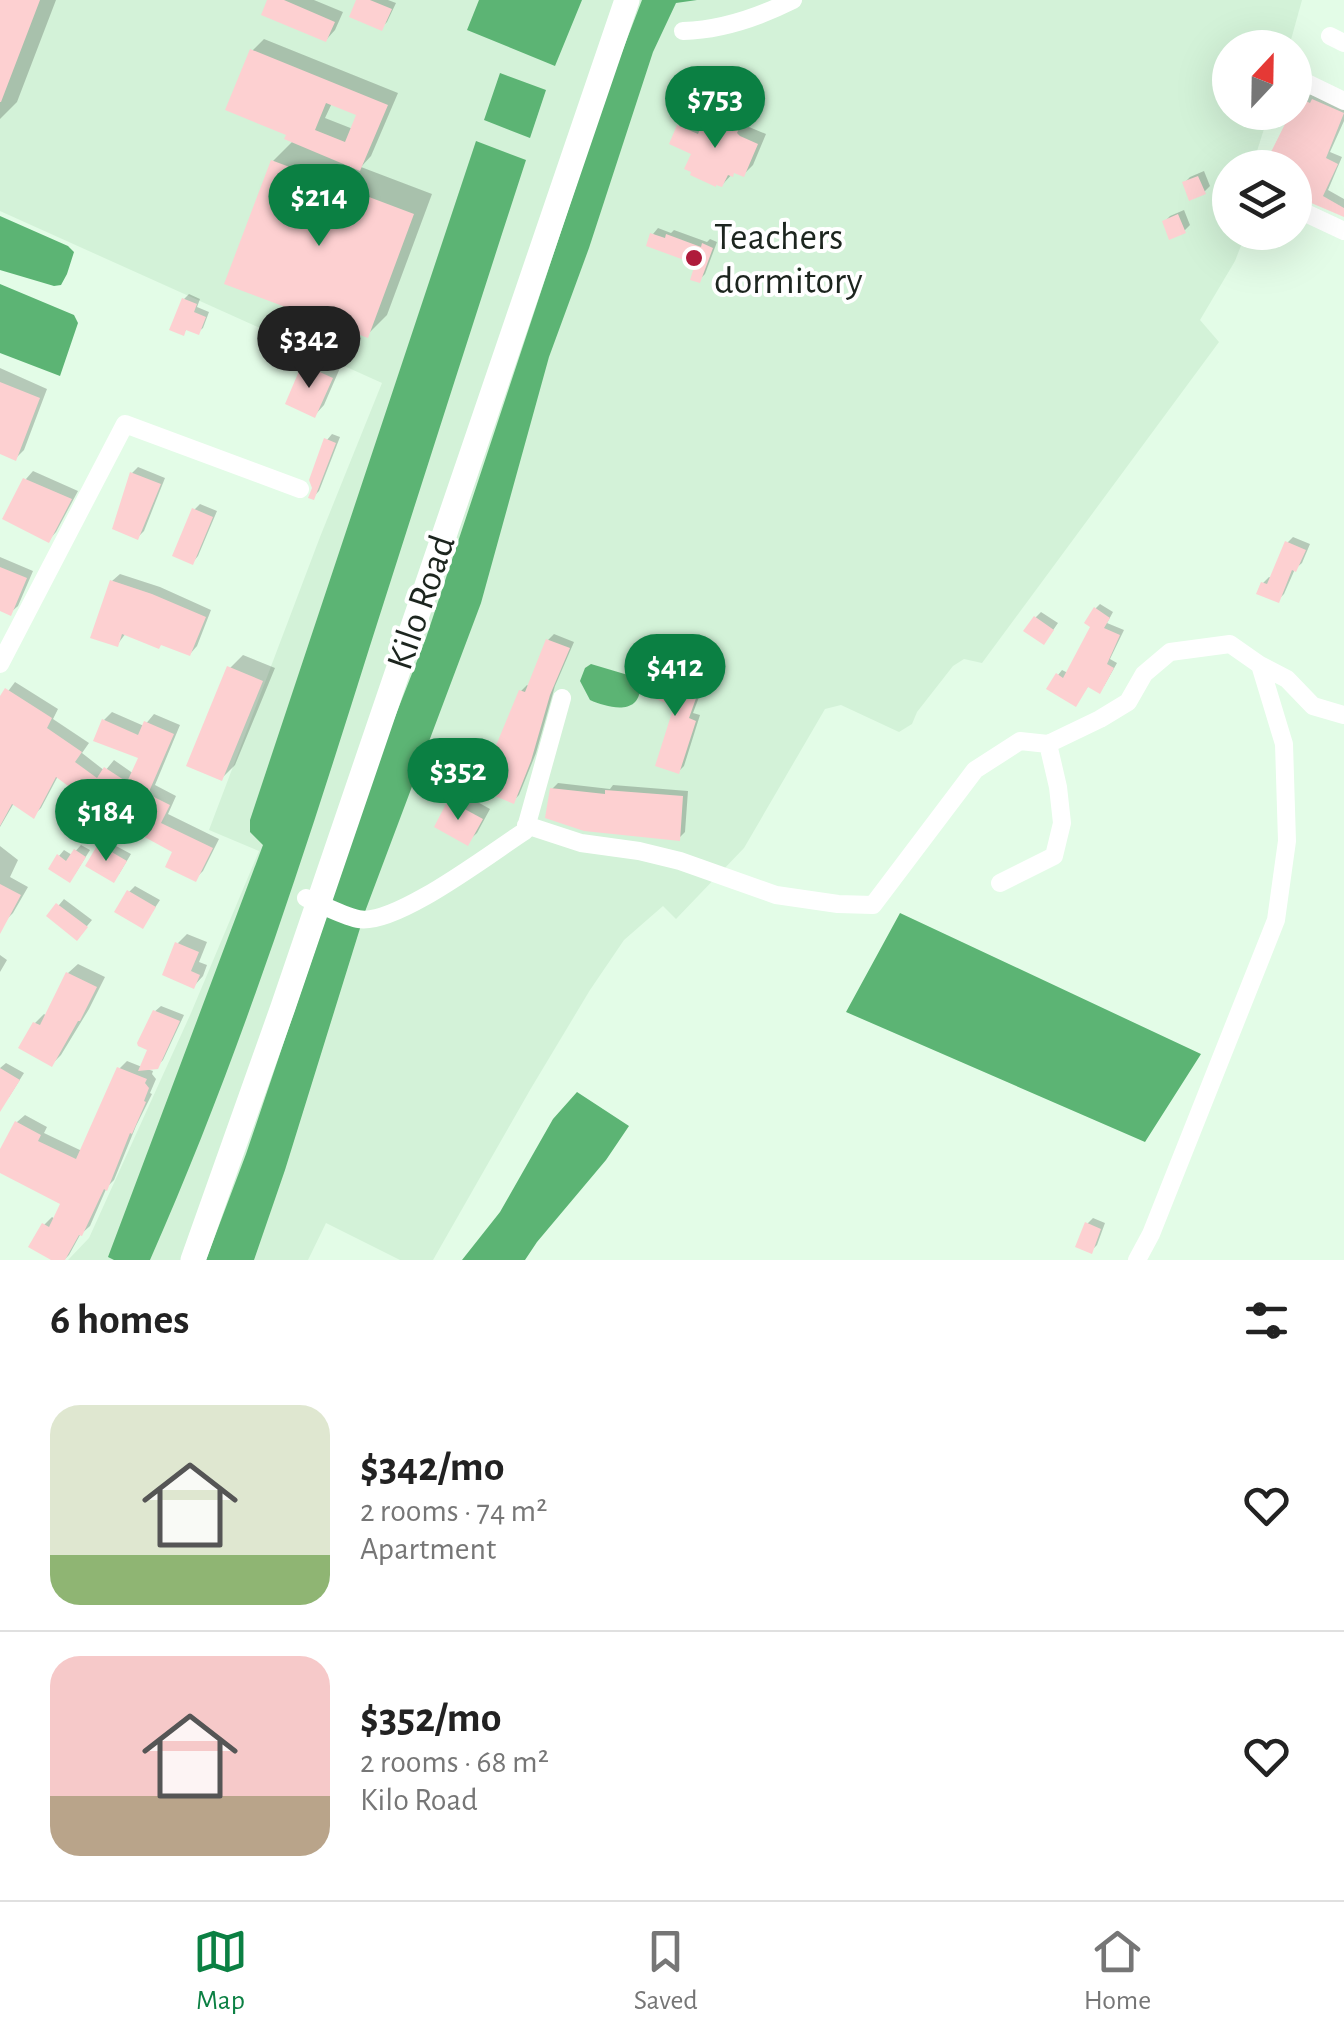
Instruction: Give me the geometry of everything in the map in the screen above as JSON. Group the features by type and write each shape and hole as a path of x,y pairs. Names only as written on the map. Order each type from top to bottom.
{"street":[{"name":"Kilo Road","path":"193,1260 610,0"},
{"name":"Kilo Road","path":"180,1260 312,900 626,0"},
{"path":"683,32 741,21 794,0"},
{"path":"1312,85 1344,100"},
{"path":"1312,216 1344,231"},
{"path":"0,664 125,424 300,489"},
{"path":"526,825 580,843 639,850 680,861 776,894 873,906 975,770 1020,741 1048,744 1100,719 1128,702 1144,674 1170,652 1230,644 1287,680 1313,706 1344,715"},
{"path":"1137,1260 1151,1234 1276,920 1287,841 1284,744 1260,665"},
{"path":"312,900 359,919 393,912 444,885 525,831 562,698"},
{"path":"1000,883 1054,856 1062,823 1048,744"}],"shaded area":[{"path":"0,0 1302,0 1294,30 1212,30 1212,130 1264,130 1257,150 1212,150 1212,250 1239,250 1200,320 1219,342 982,663 964,659 953,666 912,724 899,732 841,705 825,709 744,848 676,919 663,906 624,940 530,1090 433,1260 400,1260 326,1223 308,1260 68,1260 89,1238 259,851 209,830 382,383 0,211"},
{"path":"479,0 582,0 555,66 467,30"},
{"path":"642,0 697,0 676,3 653,52 549,357 481,603 366,909 254,1260 206,1260 246,1154 389,732 426,638 612,78"},
{"path":"500,73 546,90 530,138 484,120"},
{"path":"476,141 526,160 320,804 241,1034 150,1260 114,1260 108,1257 263,845 250,832 250,820"},
{"path":"0,216 74,252 61,285 0,270"},
{"path":"0,284 74,315 78,323 60,376 0,353"},
{"path":"591,664 628,675 640,687 635,702 614,707 590,700 580,681"},
{"path":"900,913 1201,1054 1145,1142 846,1012"},
{"path":"577,1092 629,1126 606,1160 525,1260 462,1260 500,1212 553,1119"}],"building":[{"path":"0,0 40,0 1,102 0,102"},
{"path":"267,0 284,0 335,22 326,42 261,15"},
{"path":"356,0 370,0 392,9 382,31 349,17"},
{"path":"250,49 388,105 360,171 225,110","holes":["326,103 356,115 345,142 315,130"]},
{"path":"1312,99 1344,113 1326,158 1338,164 1323,196 1344,208 1344,217 1312,203 1312,150 1272,150 1282,130 1312,130"},
{"path":"705,117 739,129 740,136 758,144 744,177 728,175 722,187 690,175 684,169 691,154 669,144 677,125 698,134"},
{"path":"271,160 414,214 368,338 224,284"},
{"path":"1198,176 1206,194 1189,201 1182,182"},
{"path":"1178,214 1186,233 1169,240 1162,221"},
{"name":"Teachers dormitory","path":"650,233 713,248 700,283 690,280 695,264 646,246"},
{"path":"182,298 197,304 194,312 206,317 199,335 186,330 184,336 169,330"},
{"path":"302,364 333,378 315,418 285,404"},
{"path":"0,382 40,398 16,461 0,454"},
{"path":"324,438 336,443 314,500 308,498 312,488 309,480"},
{"path":"130,472 161,484 138,540 112,529"},
{"path":"23,478 72,499 49,543 2,519"},
{"path":"192,508 213,517 193,565 172,556"},
{"path":"1285,541 1306,550 1296,572 1292,570 1279,603 1256,594 1261,582 1267,584"},
{"path":"0,567 27,578 11,616 0,611"},
{"path":"110,580 206,617 190,656 122,634 118,647 90,638"},
{"path":"1094,607 1110,618 1104,628 1120,635 1107,664 1114,668 1100,694 1088,687 1076,707 1046,689 1056,673 1063,678 1090,627 1084,623"},
{"path":"1034,616 1054,630 1044,645 1023,631"},
{"path":"546,639 570,648 514,804 478,789 519,690 525,692"},
{"path":"227,666 263,681 222,781 186,766"},
{"path":"658,671 700,687 689,718 696,721 679,774 655,766 674,706 648,696"},
{"path":"5,688 52,718 47,728 82,752 75,762 97,778 104,767 127,782 138,758 93,741 102,719 138,735 144,721 174,734 148,794 170,805 161,823 213,848 196,882 165,867 172,852 117,822 118,819 56,777 34,819 12,804 0,826 0,696"},
{"path":"550,788 683,796 680,841 584,831 545,818"},
{"path":"448,800 483,819 468,846 434,827"},
{"path":"98,844 127,861 114,883 85,866"},
{"path":"74,849 86,857 70,883 48,869 57,854 66,861"},
{"path":"0,884 21,895 0,934"},
{"path":"127,890 156,907 143,929 114,912"},
{"path":"56,903 88,927 77,941 46,916"},
{"path":"175,942 199,952 191,971 200,975 194,989 162,975"},
{"path":"66,972 97,987 52,1067 18,1048 33,1022 40,1025"},
{"path":"153,1010 180,1021 158,1069 138,1071 147,1050 137,1043"},
{"path":"117,1067 147,1079 146,1102 107,1191 104,1189 82,1236 79,1235 65,1260 51,1260 28,1247 42,1223 49,1227 60,1204 0,1173 0,1149 15,1121 41,1135 38,1141 76,1159"},
{"path":"0,1068 20,1080 0,1112"},
{"path":"1085,1222 1101,1229 1092,1254 1075,1247"}],"place":[{"name":"Teachers dormitory","path":"694,258"}]}
